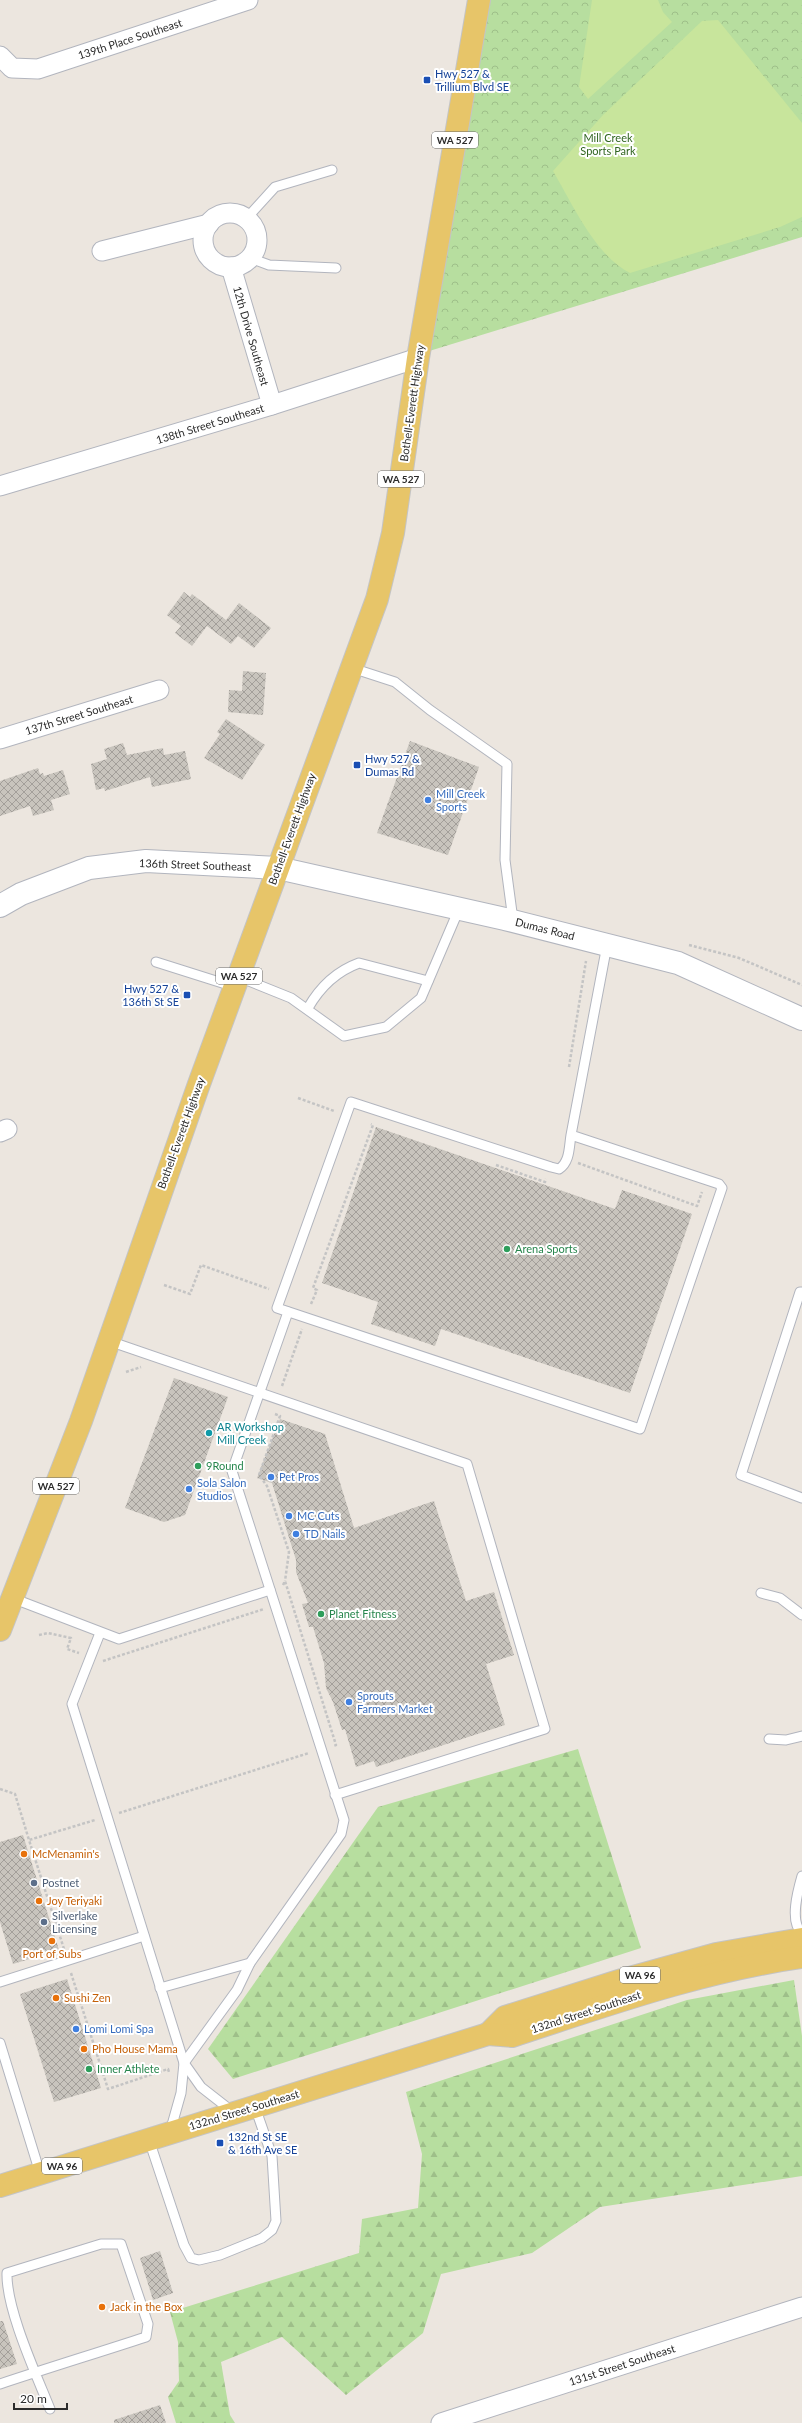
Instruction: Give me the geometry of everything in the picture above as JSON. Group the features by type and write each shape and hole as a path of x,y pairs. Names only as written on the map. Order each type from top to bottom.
{"main road":[{"name":"Bothell-Everett Highway","path":"0,1630 81,1421 107,1340 377,599 393,533 418,358 479,0"},
{"name":"132nd Street Southeast","path":"488,2034 505,2017 622,1980 716,1954 802,1939"},
{"name":"132nd Street Southeast","path":"0,2186 488,2034 512,2036 660,1988 762,1963 802,1957"}],"street":[{"name":"139th Place Southeast","path":"6,62 38,69 248,0"},
{"path":"102,251 209,224 223,214 233,214 246,219 254,228 257,236 257,245 250,258 240,266 231,267 215,262 205,249 204,240 209,224"},
{"name":"12th Drive Southeast","path":"231,267 272,405"},
{"name":"138th Street Southeast","path":"0,486 272,405 418,358"},
{"name":"137th Street Southeast","path":"0,739 159,690"},
{"name":"136th Street Southeast","path":"0,906 21,894 89,868 146,862 278,868"},
{"name":"Dumas Road","path":"278,868 513,921 678,963 802,1019"},
{"name":"131st Street Southeast","path":"441,2423 802,2307"}],"lane":[{"path":"246,219 275,187 332,170"},
{"path":"250,258 269,265 336,268"},
{"path":"352,668 395,682 430,710 507,764 505,860 513,921"},
{"path":"156,962 237,982 291,998 308,1008 344,1036 386,1027 421,998 459,909"},
{"path":"571,1136 719,1184 722,1192 640,1429 277,1308 352,1102 551,1167 559,1169 564,1166 568,1158 571,1136 607,945"},
{"path":"308,1008 316,994 333,977 349,966 359,963 428,981"},
{"path":"802,1292 800,1292 741,1475 802,1498"},
{"path":"170,2133 181,2093 184,2063 237,1990 250,1963 341,1834 344,1820 232,1471 288,1312"},
{"path":"107,1340 260,1394 467,1464 545,1729 336,1796"},
{"path":"761,1593 780,1598 802,1615"},
{"path":"12,1598 119,1639 272,1594"},
{"path":"100,1633 72,1704 184,2063 201,2087 234,2113"},
{"path":"769,1739 786,1740 802,1736"},
{"path":"802,1876 794,1907 799,1931 802,1933"},
{"path":"0,1982 144,1936"},
{"path":"160,1988 250,1963"},
{"path":"0,2043 40,2173"},
{"path":"149,2140 184,2245 191,2258 200,2260 220,2255 262,2238 272,2230 276,2220 272,2156 256,2106"},
{"path":"0,2384 36,2372 146,2337 148,2324 121,2244 101,2244 3,2274 6,2290 36,2372 50,2409"}],"path":[{"path":"568,1072 586,962"},
{"path":"298,1098 373,1125 378,1123"},
{"path":"278,1400 317,1290 313,1288 373,1125"},
{"path":"568,1158 579,1164 697,1206 707,1180"},
{"path":"494,1164 545,1182 551,1167"},
{"path":"164,1285 190,1294 201,1265 312,1304"},
{"path":"29,1840 336,1744 285,1581 272,1594 262,1611 102,1661 67,1649 71,1638 48,1633 39,1635"},
{"path":"0,1789 15,1794 108,2089 168,2069 170,2074"}],"green space":[{"name":"Mill Creek Sports Park","path":"485,0 802,0 802,237 426,352"},
{"path":"592,0 658,0 663,12 672,22 588,99 579,87"},
{"path":"718,20 802,123 802,217 780,227 630,273 617,265 596,242 586,228 553,171 603,115 702,21"},
{"path":"578,1749 641,1948 233,2079 208,2049 378,1807"},
{"path":"794,1980 802,2036 802,2176 600,2207 532,2253 441,2274 423,2333 346,2395 282,2337 221,2362 230,2415 235,2423 176,2423 168,2397 179,2381 178,2342 170,2312 359,2253 362,2219 418,2208 422,2154 406,2092 687,2000"}],"building":[{"path":"184,592 190,597 192,594 226,620 239,603 271,628 254,648 238,636 231,644 207,626 192,646 175,633 181,626 167,615"},
{"path":"243,671 266,673 263,715 228,712 229,690 242,691"},
{"path":"226,719 265,745 242,780 204,758 220,734 217,732"},
{"name":"Mill Creek Sports","path":"410,741 479,767 448,855 377,833"},
{"path":"123,743 127,755 163,748 164,755 185,751 191,779 152,787 150,777 105,791 104,788 96,790 91,764 107,759 104,749"},
{"path":"38,768 40,774 43,773 44,776 63,770 70,794 51,800 54,810 33,816 30,806 0,816 0,781"},
{"name":"Arena Sports","path":"376,1127 615,1209 622,1190 692,1214 630,1393 441,1329 435,1346 371,1324 378,1302 322,1283"},
{"path":"174,1378 228,1397 185,1515 164,1522 125,1508"},
{"path":"280,1419 325,1434 354,1528 434,1501 466,1601 494,1592 514,1655 486,1664 505,1725 376,1767 374,1761 356,1767 345,1729 342,1730 333,1702 326,1688 324,1663 313,1627 309,1627 302,1604 308,1603 296,1572 296,1560 272,1483 257,1478"},
{"path":"23,1835 59,1950 13,1964 0,1922 0,1842"},
{"path":"67,1979 101,2088 54,2102 20,1994"},
{"path":"160,2251 173,2293 153,2300 140,2258"},
{"path":"0,2321 3,2321 17,2364 0,2369"},
{"path":"160,2405 166,2423 114,2423 114,2420"}],"place":[{"name":"Hwy 527 & Trillium Blvd SE","path":"427,80"},
{"name":"Hwy 527 & Dumas Rd","path":"357,765"},
{"name":"Mill Creek Sports","path":"428,800"},
{"name":"Hwy 527 & 136th St SE","path":"187,995"},
{"name":"Arena Sports","path":"507,1249"},
{"name":"AR Workshop Mill Creek","path":"209,1433"},
{"name":"9Round","path":"198,1466"},
{"name":"Pet Pros","path":"271,1477"},
{"name":"Sola Salon Studios","path":"189,1489"},
{"name":"MC Cuts","path":"289,1516"},
{"name":"TD Nails","path":"296,1534"},
{"name":"Planet Fitness","path":"321,1614"},
{"name":"Sprouts Farmers Market","path":"349,1702"},
{"name":"McMenamin's","path":"24,1854"},
{"name":"Postnet","path":"34,1883"},
{"name":"Joy Teriyaki","path":"39,1901"},
{"name":"Silverlake Licensing","path":"44,1922"},
{"name":"Port of Subs","path":"52,1941"},
{"name":"Sushi Zen","path":"56,1998"},
{"name":"Lomi Lomi Spa","path":"76,2029"},
{"name":"Pho House Mama","path":"84,2049"},
{"name":"Inner Athlete","path":"89,2069"},
{"name":"132nd St SE & 16th Ave SE","path":"220,2143"},
{"name":"Jack in the Box","path":"102,2307"}]}
